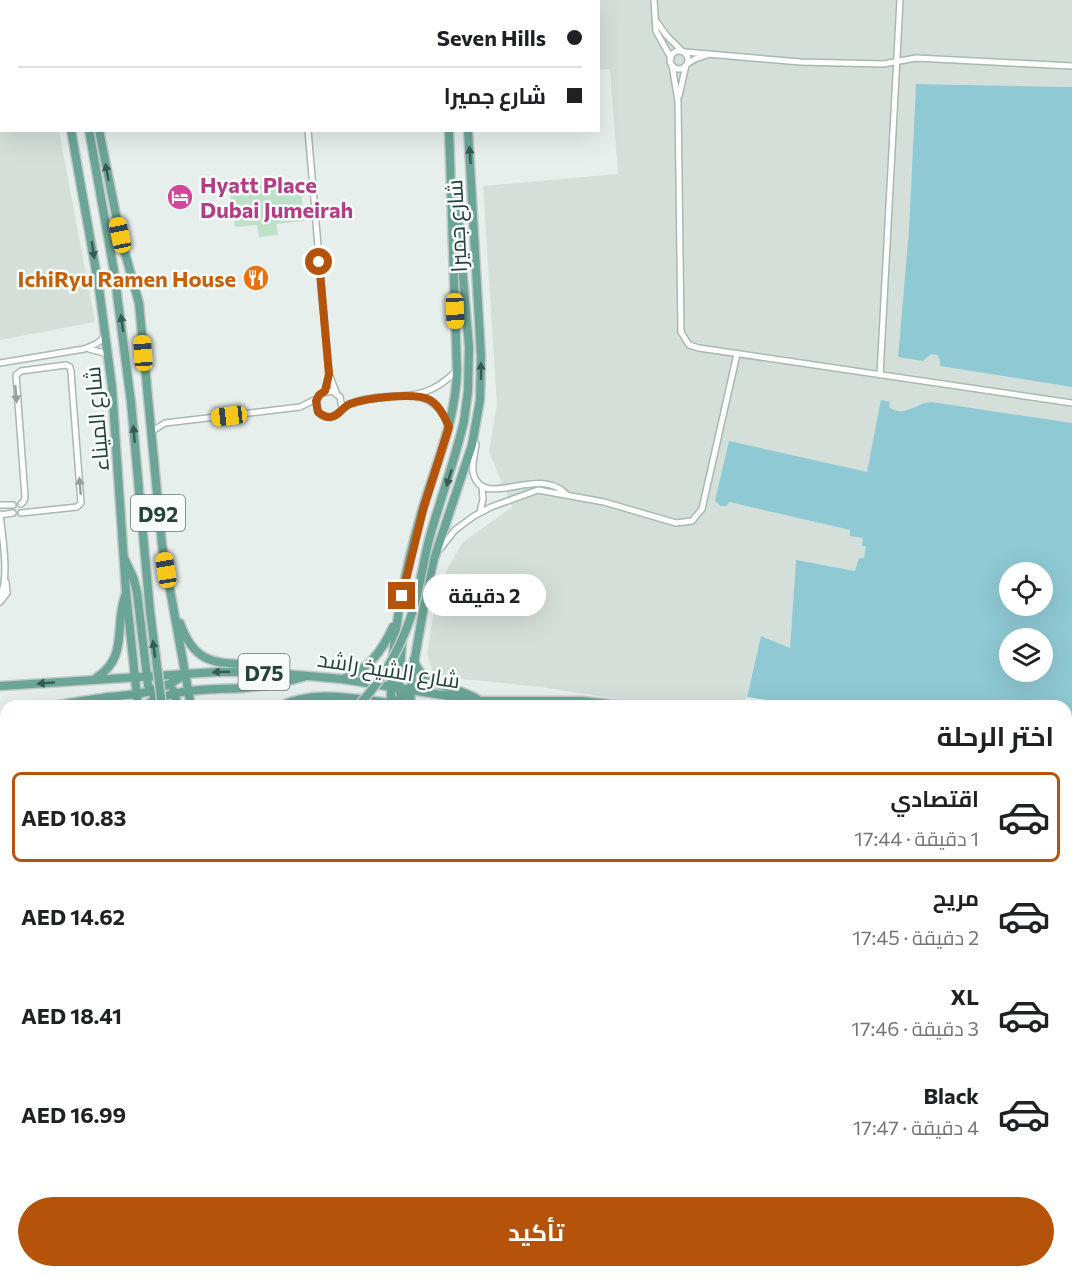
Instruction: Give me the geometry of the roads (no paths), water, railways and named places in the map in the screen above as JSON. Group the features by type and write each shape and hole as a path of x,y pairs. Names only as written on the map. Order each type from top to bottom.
{"main road":[{"name":"شارع الميناء","path":"71,132 106,336 115,420 123,557 137,700"},
{"path":"88,132 119,303 131,402 159,700"},
{"name":"D92","path":"99,132 120,235 140,315 162,545 190,700"},
{"name":"شارع جميرا","path":"399,610 417,531 449,427 454,403 457,370 449,132"},
{"name":"شارع جميرا","path":"403,700 410,690 434,559 468,459 480,400 482,371 468,132"},
{"path":"363,700 376,685 403,640 464,421 468,391 469,347 457,202 451,174"},
{"path":"97,179 109,208 125,267 136,292"},
{"path":"123,557 133,577 137,592 146,676 158,700"},
{"path":"93,680 106,670 116,656 120,611 126,592"},
{"path":"170,594 186,639 198,654 217,663 257,664 286,673"},
{"path":"342,679 358,672 373,660 391,632 399,610"},
{"path":"399,610 402,631 395,687 399,700"},
{"path":"414,660 418,671 430,681 465,692 480,700"},
{"name":"شارع الشيخ راشد","path":"0,686 185,674 286,673 480,700"},
{"path":"160,700 185,674"},
{"path":"172,689 188,691 266,686 309,675"},
{"path":"161,676 172,689 176,700"},
{"path":"90,700 136,695 155,700"},
{"path":"295,700 319,695 364,700"}],"street":[{"path":"654,0 658,36 671,58 678,100 681,332 685,341 694,347 737,354 1072,403"},
{"path":"880,375 900,0"},
{"path":"655,19 667,36 688,57 678,100"},
{"path":"671,58 674,53 697,52 709,55 800,62 876,65 916,58 1072,66"},
{"path":"672,65 678,68 695,58 709,55"},
{"path":"150,432 165,423 300,407 325,391 329,374 308,132"},
{"path":"0,363 84,349 96,344 106,336"},
{"path":"84,349 108,354"},
{"path":"434,559 442,544 455,530 480,512 534,490 566,493 676,523 687,523 696,518 702,509 737,354"},
{"path":"21,504 25,497 15,378 21,371 66,365 71,372 81,502 77,507 21,513"},
{"path":"300,407 332,417 342,408 362,401 410,396 438,387 457,370"},
{"path":"329,374 342,408"},
{"path":"325,391 362,401"},
{"path":"410,396 426,398 434,403 443,414 449,427"},
{"path":"317,398 318,412"},
{"path":"149,416 165,423"},
{"path":"474,429 476,447 473,471 482,486 496,490 540,483 555,486 566,493"},
{"path":"480,512 483,499 482,486"},
{"path":"0,505 13,505"},
{"path":"1,599 7,589 4,578 0,514 13,513"}],"water":[{"path":"916,84 1072,87 1072,387 940,366 938,357 934,354 923,361 898,357 909,230"},
{"path":"881,400 890,402 889,407 900,411 932,402 1072,423 1072,700 767,700 747,697 761,636 790,648 796,560 855,571 859,558 864,558 866,546 862,546 863,538 850,536 850,530 729,502 727,506 721,506 715,501 729,441 867,472"}],"place":[{"name":"Hyatt Place Dubai Jumeirah","path":"180,197"},
{"name":"IchiRyu Ramen House","path":"256,278"}]}
